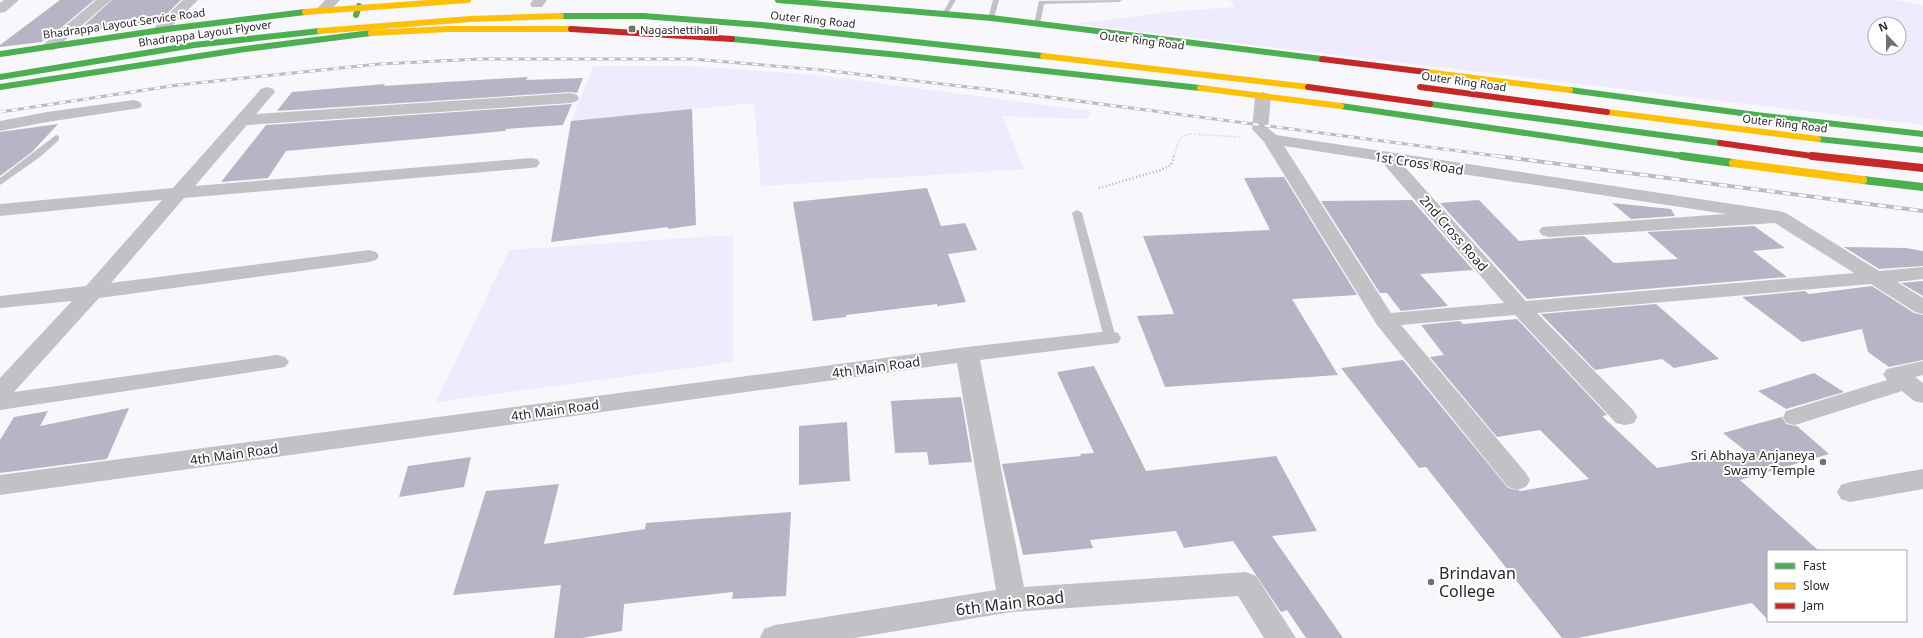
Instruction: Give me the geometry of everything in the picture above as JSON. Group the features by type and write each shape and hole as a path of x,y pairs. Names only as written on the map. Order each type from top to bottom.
{"main road":[{"name":"Bhadrappa Layout Service Road","path":"0,54 328,5 359,6 468,0"},
{"path":"778,0 991,18 1586,92 1756,115 1923,134"},
{"path":"359,6 356,15 477,6"},
{"name":"Bhadrappa Layout Flyover","path":"189,36 356,15"},
{"name":"Outer Ring Road","path":"414,23 470,19 592,15 643,16 754,24 1313,88 1852,161 1923,168"},
{"path":"407,30 414,23"},
{"name":"Bhadrappa Layout Flyover","path":"0,76 202,44 295,33 414,23"},
{"path":"0,87 262,46 407,30 587,28 692,35 848,49 1263,97 1754,166 1923,187"},
{"name":"Outer Ring Road","path":"1413,86 1768,134 1923,150"}],"street":[{"path":"0,8 12,0"},
{"path":"49,46 104,0"},
{"path":"160,30 191,0"},
{"path":"0,393 92,292 267,92"},
{"path":"1263,97 1260,129 1271,139 1385,320 1517,480"},
{"path":"241,120 571,98"},
{"path":"0,126 47,117 134,105"},
{"name":"1st Cross Road","path":"1271,139 1779,217"},
{"name":"2nd Cross Road","path":"1388,158 1519,307 1625,416"},
{"path":"0,210 178,192 531,163"},
{"path":"1549,232 1779,217 1923,308"},
{"path":"0,302 92,292 369,256"},
{"path":"1385,320 1519,307 1923,273"},
{"name":"4th Main Road","path":"0,485 967,354 1110,338"},
{"path":"967,354 1012,600"},
{"path":"0,402 277,362"},
{"path":"1795,417 1917,382"},
{"path":"1850,492 1923,479"},
{"name":"6th Main Road","path":"775,638 1012,600 1246,584 1282,638"}],"lane":[{"path":"945,14 953,0"},
{"path":"991,18 996,0"},
{"path":"1037,24 1041,1 1119,0"},
{"path":"0,182 37,155 56,138"},
{"path":"1077,213 1110,338"}],"path":[{"path":"1098,188 1154,173 1171,165 1179,139 1188,134 1271,139"}],"shaded area":[{"path":"1230,0 1894,0 1923,5 1923,125 1077,24 1168,12 1235,7"},
{"path":"593,66 687,66 817,75 1091,111 1087,119 1002,116 1024,169 761,186 754,103 571,121"},
{"path":"733,235 733,362 436,402 509,250"}],"building":[{"path":"60,0 94,0 55,33 41,42 0,47 0,45"},
{"path":"112,0 181,0 156,24 78,31"},
{"path":"528,77 526,80 583,78 577,93 571,92 277,111 292,92 385,84 384,86"},
{"path":"572,104 563,125 506,129 505,131 286,151 268,178 221,182 266,125"},
{"path":"692,109 696,225 668,229 668,227 551,242 571,121"},
{"path":"58,124 32,152 0,176 0,132"},
{"path":"1284,177 1357,295 1292,299 1338,375 1165,387 1137,316 1174,314 1143,236 1270,230 1244,178"},
{"path":"927,188 941,226 965,223 977,250 948,254 966,302 846,315 846,317 813,321 793,202"},
{"path":"1412,200 1473,270 1420,274 1448,306 1401,311 1387,293 1380,293 1321,201"},
{"path":"1479,200 1519,241 1584,236 1614,263 1678,259 1647,232 1754,226 1785,248 1753,251 1787,277 1527,299 1440,203"},
{"path":"1612,203 1671,209 1675,216 1631,219"},
{"path":"1844,247 1906,248 1923,251 1923,266 1879,269"},
{"path":"1923,281 1923,296 1901,283"},
{"path":"1872,286 1914,313 1923,315 1923,360 1889,367 1868,352 1862,329 1802,342 1742,297 1805,291 1809,294"},
{"path":"1656,304 1719,359 1674,368 1662,359 1595,370 1541,314"},
{"path":"1517,319 1607,415 1602,416 1657,468 1747,452 1723,433 1782,417 1786,424 1797,426 1829,454 1740,480 1818,550 1767,550 1767,619 1752,603 1578,638 1562,638 1426,467 1419,468 1341,368 1403,360 1508,488 1521,491 1589,479 1540,430 1497,437 1430,357 1444,355 1421,325 1460,321 1463,324"},
{"path":"1094,366 1146,471 1276,456 1317,531 1272,536 1343,638 1306,638 1287,610 1281,612 1233,541 1184,548 1176,531 1090,540 1093,548 1023,555 1002,464 1081,456 1080,454 1094,453 1057,372"},
{"path":"1814,373 1844,392 1786,409 1758,391"},
{"path":"961,397 972,462 929,465 927,452 895,453 891,401"},
{"path":"129,408 107,459 0,473 0,440 14,417 48,411 40,426"},
{"path":"847,422 850,481 799,485 799,426"},
{"path":"471,457 464,487 399,497 408,466"},
{"path":"559,484 544,544 645,529 646,523 791,512 786,596 732,599 733,592 624,604 622,631 582,638 554,638 561,585 453,595 486,491"}],"railway":[{"path":"0,112 178,85 379,64 480,59 692,59 822,70 994,90 1505,157"},
{"path":"1497,156 1923,211"}],"traffic: fast":[{"path":"778,0 991,18 1322,59"},
{"path":"356,15 359,6"},
{"path":"0,54 175,28 305,12"},
{"path":"561,16 643,16 761,25 1043,56"},
{"path":"0,77 194,45 320,31"},
{"path":"0,87 245,49 371,33"},
{"path":"732,39 899,55 1200,88"},
{"path":"1570,90 1756,115 1923,134"},
{"path":"1430,104 1720,143"},
{"path":"1341,106 1733,163"},
{"path":"1818,139 1923,150"},
{"path":"1863,180 1923,187"}],"traffic: slow":[{"path":"305,12 468,0"},
{"path":"320,31 470,19 561,16"},
{"path":"371,33 448,29 571,29"},
{"path":"1043,56 1308,87"},
{"path":"1426,72 1570,90"},
{"path":"1200,88 1341,106"},
{"path":"1607,112 1818,139"},
{"path":"1733,163 1863,180"}],"traffic: jam":[{"path":"571,29 732,39"},
{"path":"1322,59 1426,72"},
{"path":"1308,87 1430,104"},
{"path":"1420,87 1607,112"},
{"path":"1720,143 1852,161 1923,168"}],"place":[{"name":"Nagashettihalli","path":"632,29"},
{"name":"Sri Abhaya Anjaneya Swamy Temple","path":"1823,462"},
{"name":"Brindavan College","path":"1431,582"}]}
